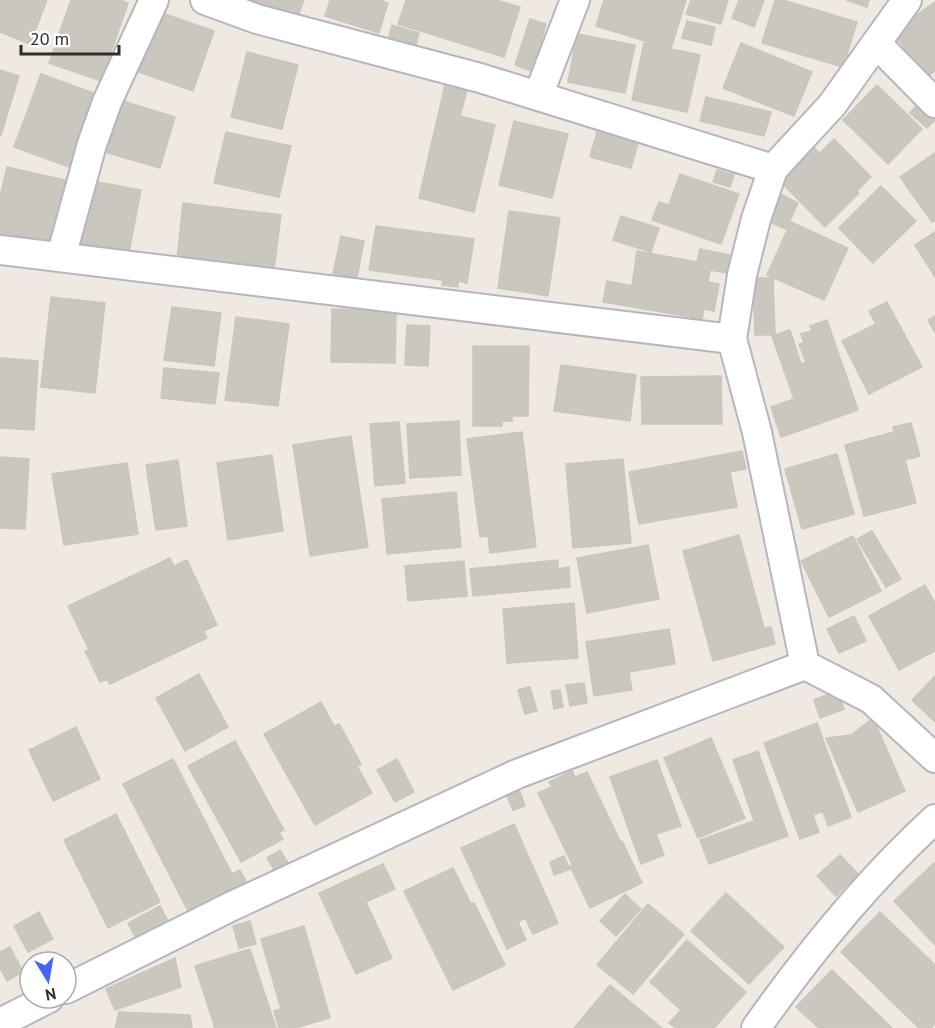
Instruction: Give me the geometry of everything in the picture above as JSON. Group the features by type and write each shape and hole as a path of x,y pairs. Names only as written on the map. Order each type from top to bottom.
{"street":[{"path":"61,257 92,144 107,102 154,0"},
{"path":"204,0 257,20 480,78 773,169"},
{"path":"538,96 575,0"},
{"path":"805,665 757,432 732,339 742,275 756,219 773,169 832,105 907,0"},
{"path":"876,43 935,104"},
{"path":"0,250 732,339"},
{"path":"78,983 230,907 517,774 805,665 871,699 935,758"},
{"path":"756,1028 848,908 906,846 935,819"},
{"path":"0,1023 25,1010"}],"building":[{"path":"0,0 47,0 30,44 0,32"},
{"path":"71,0 119,0 128,3 105,70 117,74 113,85 49,63"},
{"path":"249,0 304,0 298,16"},
{"path":"330,0 379,0 388,3 379,33 325,16"},
{"path":"406,0 496,0 520,7 504,57 398,24"},
{"path":"604,0 686,0 671,49 596,26"},
{"path":"691,0 728,0 721,24 686,14"},
{"path":"739,0 764,0 754,27 732,18"},
{"path":"775,0 783,0 857,22 843,67 762,43"},
{"path":"846,0 869,0 867,7"},
{"path":"935,2 935,71 925,78 893,32"},
{"path":"156,11 214,31 193,91 136,71"},
{"path":"530,19 546,24 542,39 548,41 537,73 515,65"},
{"path":"687,21 715,27 711,45 682,38"},
{"path":"392,25 419,33 415,48 388,40"},
{"path":"577,34 635,45 625,93 568,82"},
{"path":"644,43 700,55 687,112 632,100"},
{"path":"741,43 812,72 794,116 723,88"},
{"path":"247,52 298,65 282,129 231,117"},
{"path":"0,70 19,76 1,135 0,134"},
{"path":"41,74 99,95 72,168 14,147"},
{"path":"445,85 467,90 460,116 495,125 474,212 419,198"},
{"path":"877,85 922,129 888,164 843,120"},
{"path":"706,97 771,112 764,136 700,121"},
{"path":"116,99 175,117 160,168 101,151"},
{"path":"919,103 935,116 935,120 927,128 910,113"},
{"path":"514,121 568,134 552,198 499,185"},
{"path":"226,132 291,146 279,197 214,183"},
{"path":"597,132 638,143 631,168 590,157"},
{"path":"834,139 871,177 857,191 859,193 825,227 779,180 813,147 820,153"},
{"path":"935,153 935,220 932,222 900,177"},
{"path":"7,167 65,180 50,249 0,238 0,197"},
{"path":"717,170 734,175 730,187 713,182"},
{"path":"680,174 739,194 721,244 652,220 659,202 669,205"},
{"path":"87,180 141,190 129,252 76,242"},
{"path":"881,186 916,221 873,263 839,228"},
{"path":"780,194 798,203 786,229 767,221"},
{"path":"183,203 281,215 274,270 177,259"},
{"path":"509,211 560,218 548,296 498,288"},
{"path":"621,216 659,228 651,252 613,240"},
{"path":"791,222 848,248 824,300 767,275"},
{"path":"376,226 474,239 467,283 458,281 458,287 442,285 443,280 369,270"},
{"path":"935,232 935,277 915,245"},
{"path":"341,236 364,241 357,278 333,274"},
{"path":"700,249 730,255 727,273 710,270 708,282 719,284 714,311 704,309 702,319 603,302 607,281 632,286 637,251 697,262"},
{"path":"753,278 773,278 775,335 755,335"},
{"path":"51,297 105,303 95,393 41,387"},
{"path":"887,302 922,367 869,394 842,341 876,324 869,311"},
{"path":"172,307 221,313 214,366 164,360"},
{"path":"332,309 396,311 395,363 331,362"},
{"path":"935,316 935,333 928,320"},
{"path":"236,317 289,324 278,406 225,400"},
{"path":"827,320 858,410 781,437 771,407 794,399 772,336 790,330 801,364 806,362 799,344 804,343 801,334 812,331 810,326"},
{"path":"407,325 430,326 428,366 405,365"},
{"path":"473,346 529,346 528,416 512,416 512,421 502,421 502,426 473,426"},
{"path":"0,358 38,361 34,430 0,428"},
{"path":"561,365 636,375 630,421 554,411"},
{"path":"164,368 219,373 215,404 161,398"},
{"path":"721,376 722,424 642,424 641,377"},
{"path":"459,421 461,475 410,478 407,424"},
{"path":"399,422 405,483 375,486 370,424"},
{"path":"911,423 920,456 905,460 916,503 864,516 845,445 894,432 893,427"},
{"path":"522,432 536,547 490,553 488,536 480,537 467,439"},
{"path":"351,436 368,547 310,556 293,445"},
{"path":"742,451 746,469 730,472 737,507 639,524 629,472"},
{"path":"837,454 854,514 802,529 785,469"},
{"path":"272,455 283,531 228,540 217,463"},
{"path":"0,457 29,459 25,529 0,528"},
{"path":"623,459 631,543 573,548 566,464"},
{"path":"178,460 187,526 156,530 146,465"},
{"path":"127,463 138,534 64,545 52,474"},
{"path":"456,492 461,547 387,554 382,499"},
{"path":"872,531 901,579 886,587 857,539"},
{"path":"739,535 764,628 771,627 775,644 713,661 683,551"},
{"path":"853,536 881,591 829,617 801,561"},
{"path":"648,545 659,599 587,613 577,558"},
{"path":"170,558 174,566 187,560 217,625 204,631 207,638 110,684 107,679 100,682 85,651 89,650 68,606"},
{"path":"558,560 558,569 569,567 570,587 473,596 470,569"},
{"path":"464,561 467,596 408,601 405,566"},
{"path":"925,585 935,603 935,651 899,670 869,616"},
{"path":"574,603 578,658 507,663 503,609"},
{"path":"854,616 866,641 839,653 827,629"},
{"path":"669,629 675,664 629,672 632,690 594,696 586,642"},
{"path":"199,674 228,727 185,751 156,698"},
{"path":"935,676 935,722 912,700"},
{"path":"584,683 587,703 570,706 566,685"},
{"path":"530,687 537,711 525,714 518,690"},
{"path":"560,690 563,707 554,709 551,691"},
{"path":"837,691 844,709 820,718 814,700"},
{"path":"321,702 334,726 339,724 361,764 357,766 372,793 315,825 264,734"},
{"path":"873,718 905,791 858,812 826,738 851,735"},
{"path":"817,723 851,817 828,826 823,811 813,815 819,832 800,839 764,743"},
{"path":"76,727 100,779 53,801 29,750"},
{"path":"711,738 745,818 698,838 664,758"},
{"path":"235,741 284,830 279,832 283,839 241,862 188,766"},
{"path":"758,751 788,836 709,864 700,840 754,821 733,760"},
{"path":"173,759 232,874 240,870 247,883 189,913 123,784"},
{"path":"397,759 414,792 395,802 377,770"},
{"path":"657,760 681,826 656,834 664,855 641,864 610,777"},
{"path":"572,771 575,777 587,772 620,841 572,864 538,793 552,787 549,782"},
{"path":"519,789 525,806 513,810 506,794"},
{"path":"116,814 160,902 108,928 64,840"},
{"path":"514,824 558,923 533,934 525,918 518,922 526,940 507,949 461,848"},
{"path":"622,841 642,883 590,908 570,866"},
{"path":"280,850 288,863 275,871 267,858"},
{"path":"840,855 858,874 836,896 817,876"},
{"path":"564,856 570,869 554,875 550,862"},
{"path":"935,863 935,945 894,901"},
{"path":"383,864 395,889 366,902 392,958 356,974 319,893"},
{"path":"453,868 471,904 474,903 505,965 453,990 404,891"},
{"path":"726,893 784,947 749,984 691,931"},
{"path":"625,894 641,909 616,936 600,921"},
{"path":"648,904 684,934 633,994 597,965"},
{"path":"160,906 168,921 136,939 128,923"},
{"path":"39,912 53,939 32,950 27,950 14,926"},
{"path":"880,912 935,965 935,1024 931,1028 919,1028 841,952"},
{"path":"250,921 256,944 239,948 233,926"},
{"path":"304,926 330,1018 295,1028 279,1028 274,1011 281,1009 261,939"},
{"path":"687,940 746,992 714,1028 676,1028 669,1023 681,1010 650,982"},
{"path":"10,947 18,962 18,975 7,981 0,968 0,952"},
{"path":"250,949 276,1028 215,1028 195,966"},
{"path":"175,958 181,987 115,1010 106,989"},
{"path":"832,970 892,1028 819,1028 796,1007"},
{"path":"610,985 662,1028 574,1028"},
{"path":"119,1012 190,1015 192,1028 115,1028"}]}
